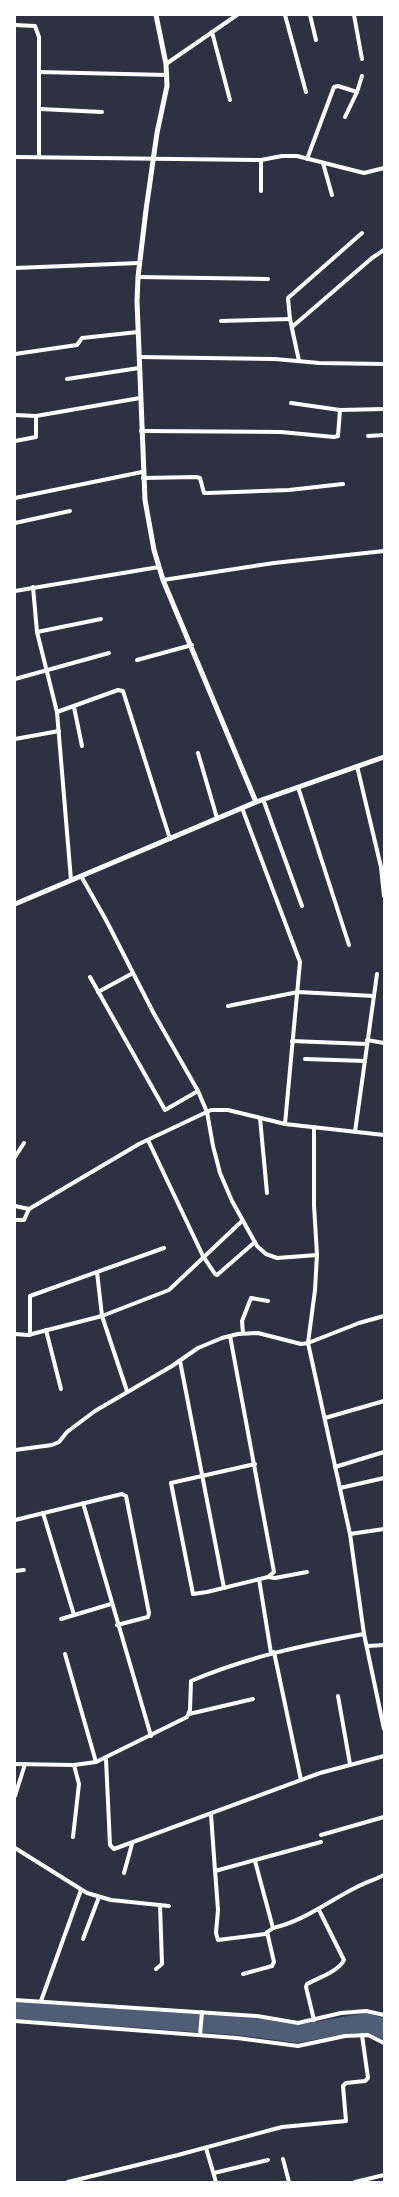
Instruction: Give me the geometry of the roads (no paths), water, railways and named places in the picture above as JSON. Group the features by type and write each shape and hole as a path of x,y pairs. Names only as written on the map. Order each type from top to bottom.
{"street":[{"path":"156,15 166,64 167,86 154,158 138,277 141,431 143,475 149,525 159,568 256,802"},
{"path":"166,64 237,15"},
{"path":"285,15 306,92"},
{"path":"310,15 316,40"},
{"path":"354,15 362,59"},
{"path":"15,25 32,24 37,29 40,109 38,157"},
{"path":"212,32 230,100"},
{"path":"39,72 166,75"},
{"path":"345,117 357,92 362,76"},
{"path":"307,159 334,86 357,92"},
{"path":"40,109 102,112"},
{"path":"15,157 261,160 282,156 307,159 364,173 384,168"},
{"path":"261,160 261,191"},
{"path":"322,163 332,195"},
{"path":"299,361 287,302 290,294 362,232"},
{"path":"292,327 380,251 384,250"},
{"path":"15,268 95,263 140,263"},
{"path":"138,277 268,279"},
{"path":"221,322 290,319"},
{"path":"15,354 76,345 82,338 138,332"},
{"path":"139,357 384,364"},
{"path":"67,379 139,368"},
{"path":"15,415 36,416 140,398"},
{"path":"291,403 340,410 384,409"},
{"path":"141,431 281,432 334,437 338,436 340,430 340,410"},
{"path":"15,441 36,437 36,416"},
{"path":"368,436 384,435"},
{"path":"15,498 143,475 200,478 204,493 289,490 342,484"},
{"path":"15,523 70,511"},
{"path":"164,580 274,563 384,551"},
{"path":"15,590 159,568"},
{"path":"33,587 37,632 57,712 71,880"},
{"path":"37,632 101,619"},
{"path":"138,660 192,646"},
{"path":"15,679 47,672 109,653"},
{"path":"57,712 118,690 123,691 170,839"},
{"path":"74,707 82,746"},
{"path":"15,739 59,731"},
{"path":"198,753 217,818"},
{"path":"15,904 263,799 384,757"},
{"path":"357,766 381,867 384,896"},
{"path":"298,787 349,945"},
{"path":"263,799 302,906"},
{"path":"242,808 300,962 285,1124"},
{"path":"81,876 153,1012 198,1091 207,1112 220,1173 254,1242 266,1254 277,1258 317,1255"},
{"path":"98,992 133,973"},
{"path":"355,1132 377,974"},
{"path":"90,977 165,1110 198,1091"},
{"path":"228,1006 298,992 374,996"},
{"path":"292,1042 384,1043"},
{"path":"305,1059 365,1061"},
{"path":"15,1220 24,1220 29,1209 148,1140 215,1109 228,1110 285,1124 384,1134"},
{"path":"260,1118 267,1193"},
{"path":"314,1127 314,1205 317,1255 308,1343 350,1534 364,1634 384,1729"},
{"path":"148,1140 204,1256 215,1274 217,1275 254,1242"},
{"path":"15,1158 24,1143"},
{"path":"15,1206 29,1209"},
{"path":"15,1334 30,1334 102,1316 169,1290 242,1221"},
{"path":"30,1334 30,1296 164,1248"},
{"path":"97,1272 102,1316 127,1391"},
{"path":"243,1333 242,1321 251,1298 268,1301"},
{"path":"15,1450 52,1445 59,1442 67,1432 95,1411 127,1391 180,1361 198,1348 230,1336 243,1333 258,1333 301,1344 359,1323 384,1317"},
{"path":"46,1330 61,1389"},
{"path":"230,1336 274,1572 268,1577"},
{"path":"180,1361 224,1588"},
{"path":"325,1418 384,1401"},
{"path":"335,1467 384,1452"},
{"path":"255,1464 172,1482 171,1484 192,1592 196,1594 268,1577 275,1578 306,1572"},
{"path":"340,1488 384,1478"},
{"path":"15,1520 122,1494 126,1496 149,1613 148,1617 117,1625"},
{"path":"83,1503 150,1736"},
{"path":"43,1513 74,1615"},
{"path":"350,1534 384,1529"},
{"path":"15,1571 24,1570"},
{"path":"259,1579 301,1780"},
{"path":"61,1619 111,1604"},
{"path":"15,1764 74,1765 106,1759 185,1719 189,1714 191,1681 250,1658 364,1634"},
{"path":"367,1646 384,1645"},
{"path":"65,1654 96,1762"},
{"path":"338,1696 350,1764"},
{"path":"189,1714 253,1699"},
{"path":"106,1759 110,1845 114,1849 132,1844 301,1780 350,1764 384,1756"},
{"path":"15,1796 25,1764"},
{"path":"73,1837 79,1784 74,1765"},
{"path":"211,1814 218,1910 216,1933 218,1940 242,1938 290,1924 318,1910 354,1888 384,1875"},
{"path":"321,1836 384,1817"},
{"path":"214,1870 321,1842"},
{"path":"124,1873 132,1844"},
{"path":"15,1848 81,1890 99,1897 169,1906"},
{"path":"254,1861 273,1928"},
{"path":"42,2001 81,1890"},
{"path":"82,1938 99,1897"},
{"path":"156,1969 162,1964 160,1905"},
{"path":"314,2020 306,1987 307,1984 336,1968 344,1960 318,1910"},
{"path":"243,1974 272,1966 274,1962 267,1932"},
{"path":"15,2000 257,2016 298,2023 341,2013 366,2011 384,2015"},
{"path":"200,2035 202,2012"},
{"path":"15,2021 200,2035 298,2046 345,2036 362,2035 368,2035 384,2043"},
{"path":"68,2182 282,2127 346,2121 344,2084 365,2081 368,2078 362,2035"},
{"path":"206,2148 216,2182"},
{"path":"283,2159 289,2182"},
{"path":"214,2173 268,2160"},
{"path":"355,2182 384,2175"}],"water":[{"path":"15,2002 255,2018 297,2025 365,2013 384,2018 384,2040 369,2033 344,2034 298,2043 237,2035 15,2019"}]}
